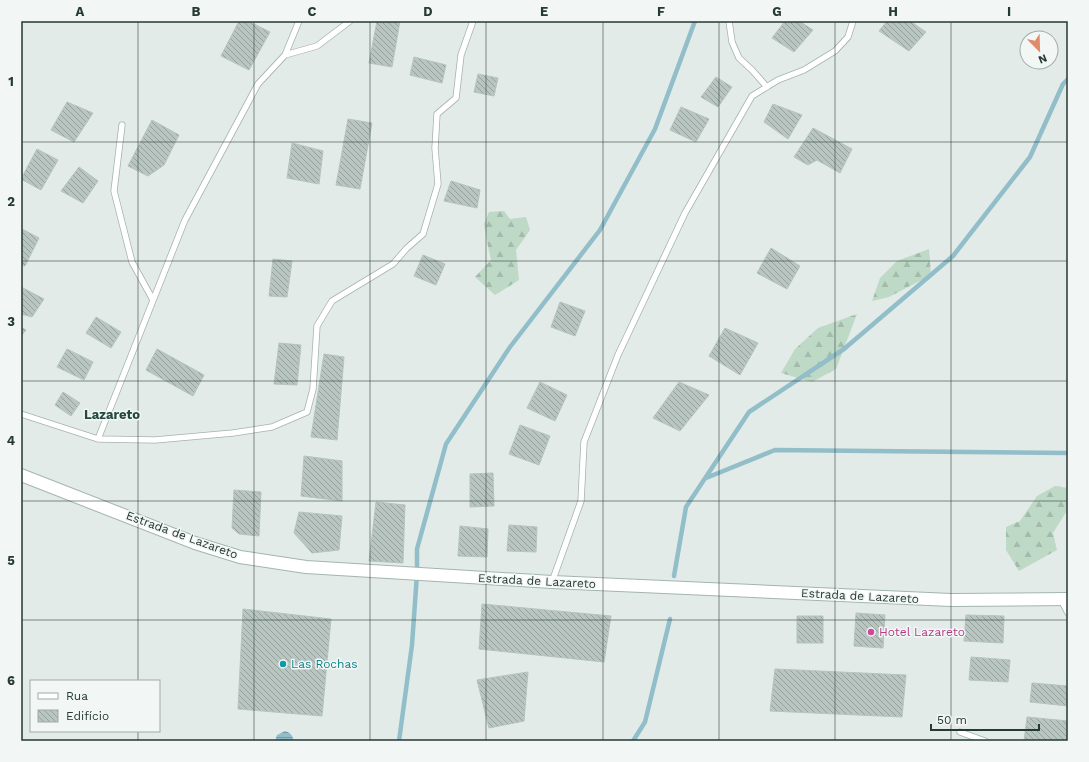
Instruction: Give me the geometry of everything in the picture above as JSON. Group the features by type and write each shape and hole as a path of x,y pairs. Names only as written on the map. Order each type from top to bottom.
{"street":[{"name":"Estrada de Lazareto","path":"21,475 195,543 240,557 306,567 552,582 952,600 1065,599"}],"lane":[{"path":"98,439 185,220 254,90 285,55 299,21"},
{"path":"285,55 317,46 350,21"},
{"path":"21,414 98,439 155,440 233,434 272,427 307,412 313,389 317,326 332,301 393,264 407,248 423,234 438,184 435,148 437,114 456,98 461,55 473,21"},
{"path":"729,21 732,42 739,58 767,87"},
{"path":"552,582 581,501 584,442 618,355 685,213 752,96 778,80 804,70 835,51 848,37 853,21"},
{"path":"122,125 114,191 132,262 153,300"},
{"path":"1065,599 1068,613"},
{"path":"960,732 985,741"}],"green space":[{"path":"504,211 510,219 526,217 530,230 516,250 519,280 495,295 475,277 491,260 484,224 489,212"},
{"path":"929,249 931,275 889,297 872,301 880,278 897,261"},
{"path":"857,314 836,369 812,382 781,373 795,349 818,328"},
{"path":"1055,486 1068,488 1068,509 1053,533 1057,550 1019,571 1006,550 1006,527 1020,521 1037,496"}],"water":[{"path":"285,731 291,734 294,741 275,741 277,735"}],"building":[{"path":"239,21 248,21 270,32 249,70 221,56"},
{"path":"377,21 400,21 392,67 369,63"},
{"path":"785,21 799,21 813,30 794,52 772,38"},
{"path":"887,21 910,21 926,32 909,51 879,31"},
{"path":"414,57 446,65 442,83 410,75"},
{"path":"478,74 498,78 494,96 474,92"},
{"path":"716,77 732,87 718,107 701,97"},
{"path":"67,102 93,113 74,142 51,130"},
{"path":"773,104 802,115 788,139 764,122"},
{"path":"681,107 709,119 696,142 670,130"},
{"path":"348,119 372,123 360,189 336,185"},
{"path":"152,120 179,135 164,165 148,176 128,166"},
{"path":"813,128 852,149 840,173 817,160 808,165 794,157"},
{"path":"292,143 323,151 319,184 287,178"},
{"path":"37,149 58,160 41,190 21,179"},
{"path":"79,167 98,181 83,203 61,191"},
{"path":"451,181 480,190 477,208 444,201"},
{"path":"22,229 39,238 25,266 21,265"},
{"path":"771,248 800,266 787,289 757,273"},
{"path":"423,255 445,264 436,285 414,276"},
{"path":"273,259 292,261 287,297 269,296"},
{"path":"21,287 44,299 32,317 21,314"},
{"path":"560,302 585,311 575,336 551,327"},
{"path":"96,317 121,332 111,348 86,333"},
{"path":"21,327 26,330 21,336"},
{"path":"725,328 758,343 740,375 709,356"},
{"path":"279,343 301,345 297,385 274,384"},
{"path":"67,349 93,362 84,380 57,367"},
{"path":"157,349 204,375 193,396 146,370"},
{"path":"324,354 344,357 337,440 311,437"},
{"path":"540,382 567,395 555,421 527,408"},
{"path":"679,382 709,395 680,431 653,418"},
{"path":"63,392 80,403 71,416 55,405"},
{"path":"520,425 550,436 539,465 509,454"},
{"path":"304,456 342,461 342,501 301,496"},
{"path":"493,473 494,506 470,507 470,474"},
{"path":"234,490 261,492 259,536 239,534 232,528"},
{"path":"376,502 405,505 403,563 369,561"},
{"path":"299,512 342,516 339,550 312,553 294,533"},
{"path":"509,525 537,527 536,552 507,551"},
{"path":"460,526 488,529 487,557 458,556"},
{"path":"482,604 611,616 604,662 479,649"},
{"name":"Las Rochas","path":"243,609 331,619 322,716 238,709"},
{"path":"856,613 885,615 883,648 854,646"},
{"path":"966,615 1004,616 1003,643 964,641"},
{"path":"797,616 823,616 823,643 797,643"},
{"path":"971,657 1010,660 1008,682 969,680"},
{"path":"775,669 906,675 902,717 770,711"},
{"path":"528,672 524,721 489,728 477,680"},
{"path":"1032,683 1068,686 1068,706 1030,702"},
{"path":"1027,717 1068,721 1068,741 1024,741"}],"waterway":[{"path":"399,741 412,645 417,574 417,549 446,444 510,347 600,230 655,129 695,21"},
{"path":"674,576 686,507 749,412 844,349 953,256 1030,157 1063,84 1068,79"},
{"path":"706,478 775,450 1068,453"},
{"path":"633,741 645,722 670,619"}],"place":[{"name":"Hotel Lazareto","path":"871,632"},
{"name":"Las Rochas","path":"283,664"}],"district":[{"name":"Lazareto","path":"112,414"}]}
